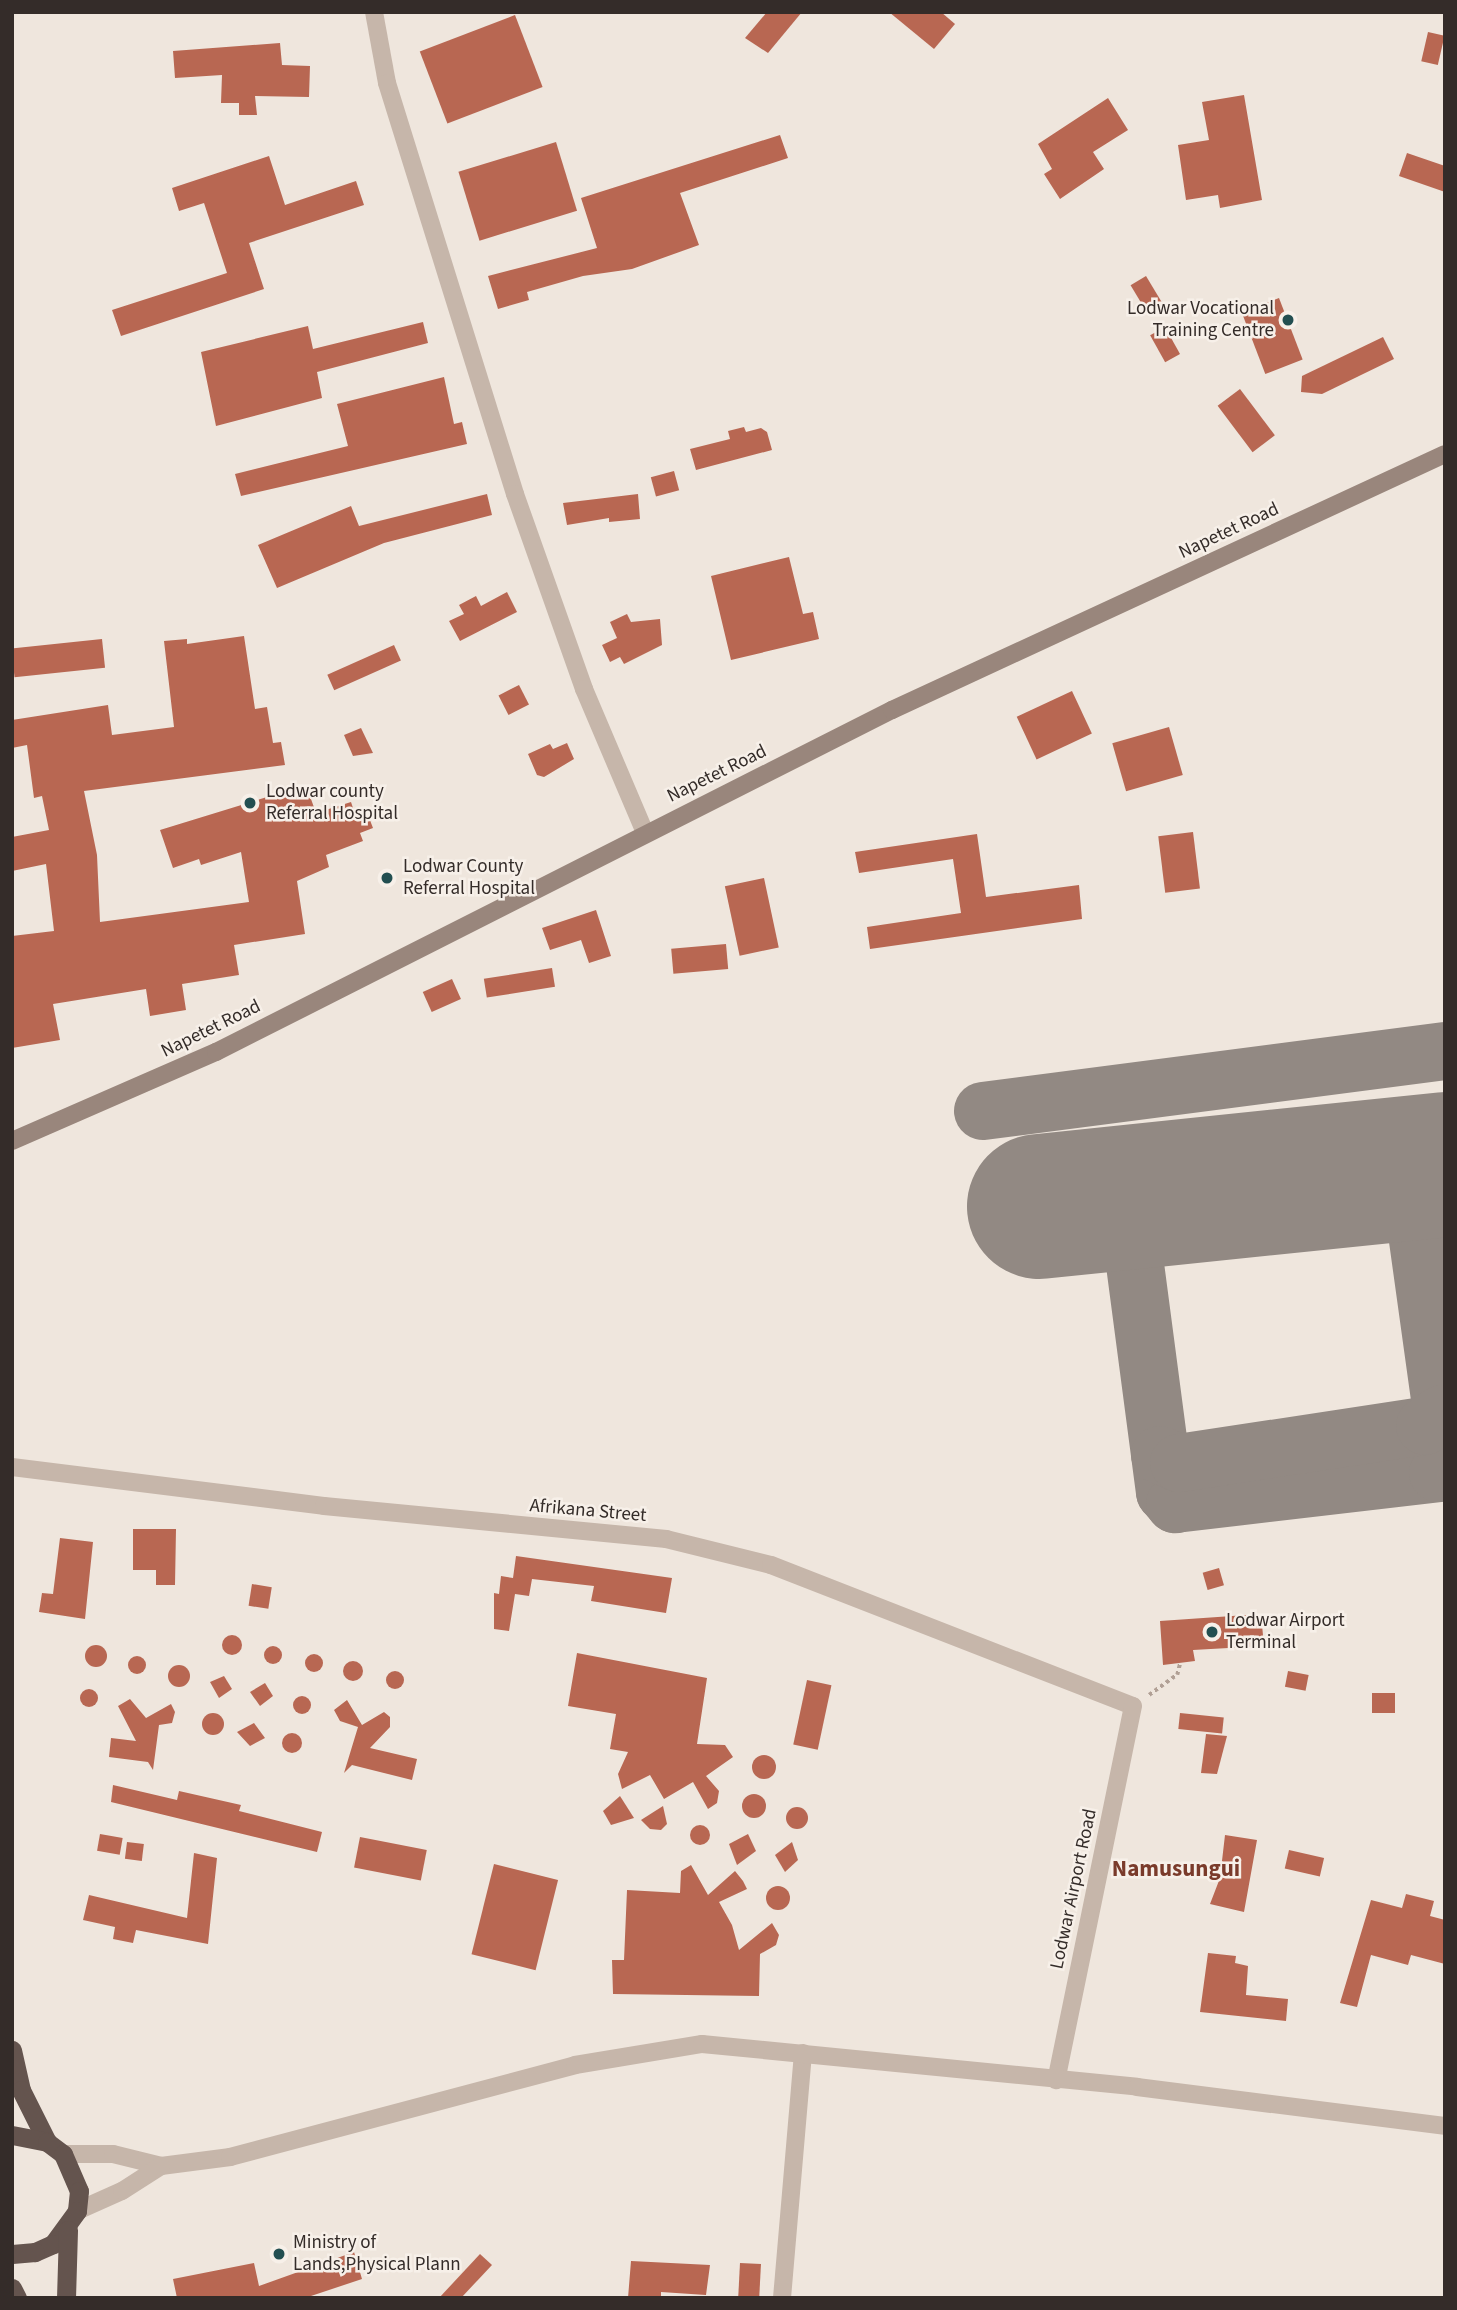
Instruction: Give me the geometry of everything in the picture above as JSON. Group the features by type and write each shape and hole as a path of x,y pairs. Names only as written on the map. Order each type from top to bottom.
{"highway":[{"path":"12,2050 21,2090 47,2142"},
{"path":"12,2135 47,2142 63,2154 77,2181 77,2211 68,2230 66,2298"},
{"path":"12,2254 35,2252 68,2230"},
{"path":"12,2288 16,2298"}],"main road":[{"name":"Napetet Road","path":"12,1141 216,1052 892,710 1445,454"}],"street":[{"path":"374,12 387,83 514,494 584,689 645,833"},
{"name":"Afrikana Street","path":"12,1467 324,1506 678,1542 771,1565 1133,1706"},
{"name":"Lodwar Airport Road","path":"1056,2080 1133,1706"},
{"path":"63,2154 113,2154 162,2166 230,2157 646,2051 702,2044 1056,2080 1445,2126"},
{"path":"782,2298 803,2053"},
{"path":"77,2211 122,2191 162,2166"}],"path":[{"path":"1133,1706 1177,1675 1180,1663"}],"building":[{"path":"767,12 802,12 768,53 745,38"},
{"path":"889,12 941,12 955,24 934,49"},
{"path":"515,15 543,87 447,123 420,52"},
{"path":"1428,32 1445,36 1438,65 1421,61"},
{"path":"280,43 282,65 310,66 309,97 255,96 257,115 239,115 239,103 221,103 222,75 175,78 173,51"},
{"path":"1244,95 1262,200 1220,208 1218,195 1186,200 1178,145 1209,140 1202,102"},
{"path":"1108,98 1128,130 1093,152 1104,169 1060,199 1044,174 1052,169 1038,144"},
{"path":"780,135 788,158 680,193 699,245 632,269 583,276 527,292 529,300 498,309 488,276 597,248 581,198"},
{"path":"556,142 577,211 480,241 458,172"},
{"path":"1407,153 1445,166 1445,192 1399,176"},
{"path":"269,156 285,205 356,181 364,205 249,243 264,289 121,336 112,310 227,273 204,203 179,211 172,188"},
{"path":"1146,276 1162,303 1147,312 1131,285"},
{"path":"1279,298 1303,360 1265,374 1242,312"},
{"path":"423,322 428,343 317,372 322,398 216,426 201,352 308,326 313,349"},
{"path":"1165,327 1180,354 1165,362 1150,335"},
{"path":"1383,337 1394,359 1322,394 1301,392 1302,376"},
{"path":"444,377 454,424 462,422 467,444 241,496 235,474 348,446 337,404"},
{"path":"1240,389 1275,435 1253,452 1218,406"},
{"path":"744,427 746,432 761,428 767,432 772,450 696,470 690,449 730,439 728,431"},
{"path":"674,471 679,490 656,497 651,477"},
{"path":"487,494 492,515 384,543 277,588 258,545 351,506 359,526"},
{"path":"638,494 640,519 609,522 609,518 567,525 563,503"},
{"path":"789,557 803,614 813,612 819,639 731,660 711,576"},
{"path":"507,592 517,612 460,641 449,621 464,614 459,605 476,596 481,606"},
{"path":"627,614 631,622 660,619 662,645 624,664 620,657 610,662 602,645 617,638 610,622"},
{"path":"244,636 255,709 267,707 273,743 281,742 285,765 84,791 97,855 100,922 249,902 241,852 201,865 199,859 173,868 160,830 306,785 316,813 351,802 355,814 366,810 373,828 360,833 363,841 326,855 329,867 297,881 305,934 234,945 239,975 182,984 186,1010 150,1016 146,989 53,1004 60,1040 12,1048 12,936 54,931 46,864 12,871 12,837 49,830 42,796 34,798 27,745 12,748 12,720 108,705 112,735 174,727 164,641 187,639 187,644"},
{"path":"102,639 105,668 15,677 12,648"},
{"path":"394,645 401,661 334,690 327,675"},
{"path":"519,685 529,705 508,715 499,695"},
{"path":"1072,691 1092,734 1037,759 1017,717"},
{"path":"1169,727 1183,775 1126,791 1112,743"},
{"path":"361,728 373,753 353,756 344,735"},
{"path":"567,743 574,759 544,777 537,775 528,754 550,744 553,749"},
{"path":"1193,832 1200,889 1165,893 1158,836"},
{"path":"977,834 986,897 1079,885 1082,919 870,949 867,927 961,913 953,859 859,873 855,852"},
{"path":"764,878 779,947 740,956 725,886"},
{"path":"596,910 611,956 589,963 581,940 550,950 542,928"},
{"path":"726,944 728,969 673,974 671,949"},
{"path":"552,968 555,987 487,998 484,979"},
{"path":"452,979 461,999 432,1012 423,992"},
{"path":"133,1529 176,1529 175,1585 156,1585 156,1570 133,1570"},
{"path":"60,1538 93,1542 85,1619 39,1612 42,1593 53,1594"},
{"path":"516,1556 672,1578 666,1613 591,1601 594,1586 532,1579 529,1596 515,1594 509,1631 494,1629 494,1593 499,1594 501,1576 513,1578"},
{"path":"1219,1568 1224,1585 1208,1590 1203,1573"},
{"path":"252,1584 272,1587 268,1609 249,1606"},
{"name":"Lodwar Airport Terminal","path":"1261,1614 1264,1646 1193,1650 1195,1661 1163,1665 1160,1621"},
{"path":"232,1635 239,1638 242,1645 239,1652 232,1655 225,1652 222,1645 225,1638"},
{"path":"96,1645 104,1648 107,1656 104,1664 96,1667 88,1664 85,1656 88,1648"},
{"path":"269,1646 277,1646 282,1655 280,1662 269,1664 264,1659 264,1651"},
{"path":"577,1653 707,1678 697,1744 725,1745 733,1757 706,1776 719,1791 717,1803 708,1809 693,1782 664,1799 650,1775 622,1789 618,1774 628,1752 610,1749 616,1714 568,1706"},
{"path":"314,1654 320,1657 323,1663 320,1669 314,1672 308,1669 305,1663 308,1657"},
{"path":"137,1656 145,1661 146,1665 141,1673 137,1674 129,1669 128,1665 133,1657"},
{"path":"353,1661 360,1664 363,1671 360,1678 353,1681 346,1678 343,1671 346,1664"},
{"path":"179,1665 187,1668 190,1676 187,1684 179,1687 171,1684 168,1676 171,1668"},
{"path":"391,1671 399,1671 404,1680 402,1687 391,1689 386,1684 386,1676"},
{"path":"1288,1671 1309,1675 1306,1691 1285,1687"},
{"path":"224,1676 232,1689 219,1698 210,1682"},
{"path":"807,1680 831,1685 818,1750 793,1745"},
{"path":"265,1683 273,1696 260,1706 250,1692"},
{"path":"89,1689 95,1692 98,1698 95,1704 89,1707 83,1704 80,1698 83,1692"},
{"path":"1372,1693 1395,1693 1395,1713 1372,1713"},
{"path":"298,1696 306,1696 311,1705 309,1712 298,1714 293,1709 293,1701"},
{"path":"130,1699 146,1718 171,1704 175,1712 172,1723 159,1725 153,1770 148,1762 109,1757 111,1738 136,1741 118,1706"},
{"path":"347,1700 362,1725 384,1712 390,1717 390,1727 370,1748 417,1759 412,1780 352,1765 344,1773 358,1727 340,1721 334,1710"},
{"path":"209,1713 217,1713 224,1720 224,1728 217,1735 209,1735 202,1728 202,1720"},
{"path":"1180,1713 1224,1718 1222,1734 1178,1729"},
{"path":"254,1723 265,1738 250,1746 237,1732"},
{"path":"292,1733 299,1736 302,1743 299,1750 292,1753 285,1750 282,1743 285,1736"},
{"path":"1206,1734 1227,1736 1217,1774 1201,1773"},
{"path":"764,1755 772,1759 776,1767 772,1775 764,1779 756,1775 752,1767 756,1759"},
{"path":"113,1785 177,1800 179,1791 241,1805 239,1811 322,1832 317,1852 111,1802"},
{"path":"754,1794 765,1801 766,1806 759,1817 754,1818 743,1811 742,1806 749,1795"},
{"path":"620,1796 634,1818 611,1825 603,1811"},
{"path":"663,1806 667,1824 661,1830 650,1829 641,1820"},
{"path":"793,1807 801,1807 808,1814 808,1822 801,1829 793,1829 786,1822 786,1814"},
{"path":"700,1825 707,1828 710,1835 707,1842 700,1845 693,1842 690,1835 693,1828"},
{"path":"100,1834 123,1838 120,1855 97,1851"},
{"path":"748,1834 756,1851 737,1865 729,1844"},
{"path":"1225,1835 1257,1840 1244,1912 1210,1904 1220,1878"},
{"path":"360,1837 427,1850 421,1880 354,1867"},
{"path":"127,1842 144,1844 142,1861 125,1859"},
{"path":"792,1842 798,1860 785,1872 775,1855"},
{"path":"1289,1850 1324,1858 1320,1877 1285,1869"},
{"path":"194,1853 217,1858 208,1944 136,1930 133,1943 113,1939 115,1927 83,1920 89,1895 187,1918"},
{"path":"494,1864 558,1880 536,1970 472,1954"},
{"path":"691,1865 708,1895 735,1871 743,1881 747,1889 719,1902 732,1925 739,1950 772,1923 779,1935 776,1945 760,1954 759,1996 613,1994 612,1960 624,1960 627,1890 680,1893 681,1871"},
{"path":"778,1886 787,1889 790,1898 787,1907 778,1910 769,1907 766,1898 769,1889"},
{"path":"1406,1894 1434,1901 1430,1916 1445,1920 1445,1964 1411,1955 1408,1965 1371,1955 1357,2007 1340,2003 1371,1900 1402,1908"},
{"path":"1208,1953 1236,1956 1235,1963 1248,1966 1246,1995 1288,1999 1286,2021 1200,2012"},
{"path":"354,2252 362,2279 305,2298 177,2298 173,2279 254,2263 259,2286"},
{"path":"480,2254 492,2265 461,2298 439,2298"},
{"path":"631,2261 710,2265 706,2295 661,2292 661,2298 628,2298"},
{"path":"740,2263 761,2264 759,2298 738,2298"}],"taxiway":[{"path":"983,1111 1445,1051"},
{"path":"1408,1168 1445,1433"},
{"path":"1126,1196 1165,1492 1175,1504 1438,1473 1445,1464"},
{"path":"1160,1455 1179,1463 1425,1426 1442,1414"}],"runway":[{"path":"1039,1206 1445,1164"}],"place":[{"name":"Lodwar Vocational Training Centre","path":"1288,320"},
{"name":"Lodwar county Referral Hospital","path":"250,803"},
{"name":"Lodwar County Referral Hospital","path":"387,878"},
{"name":"Lodwar Airport Terminal","path":"1212,1632"},
{"name":"Ministry of Lands,Physical Plann","path":"279,2254"}],"district":[{"name":"Namusungui","path":"1176,1869"}]}
